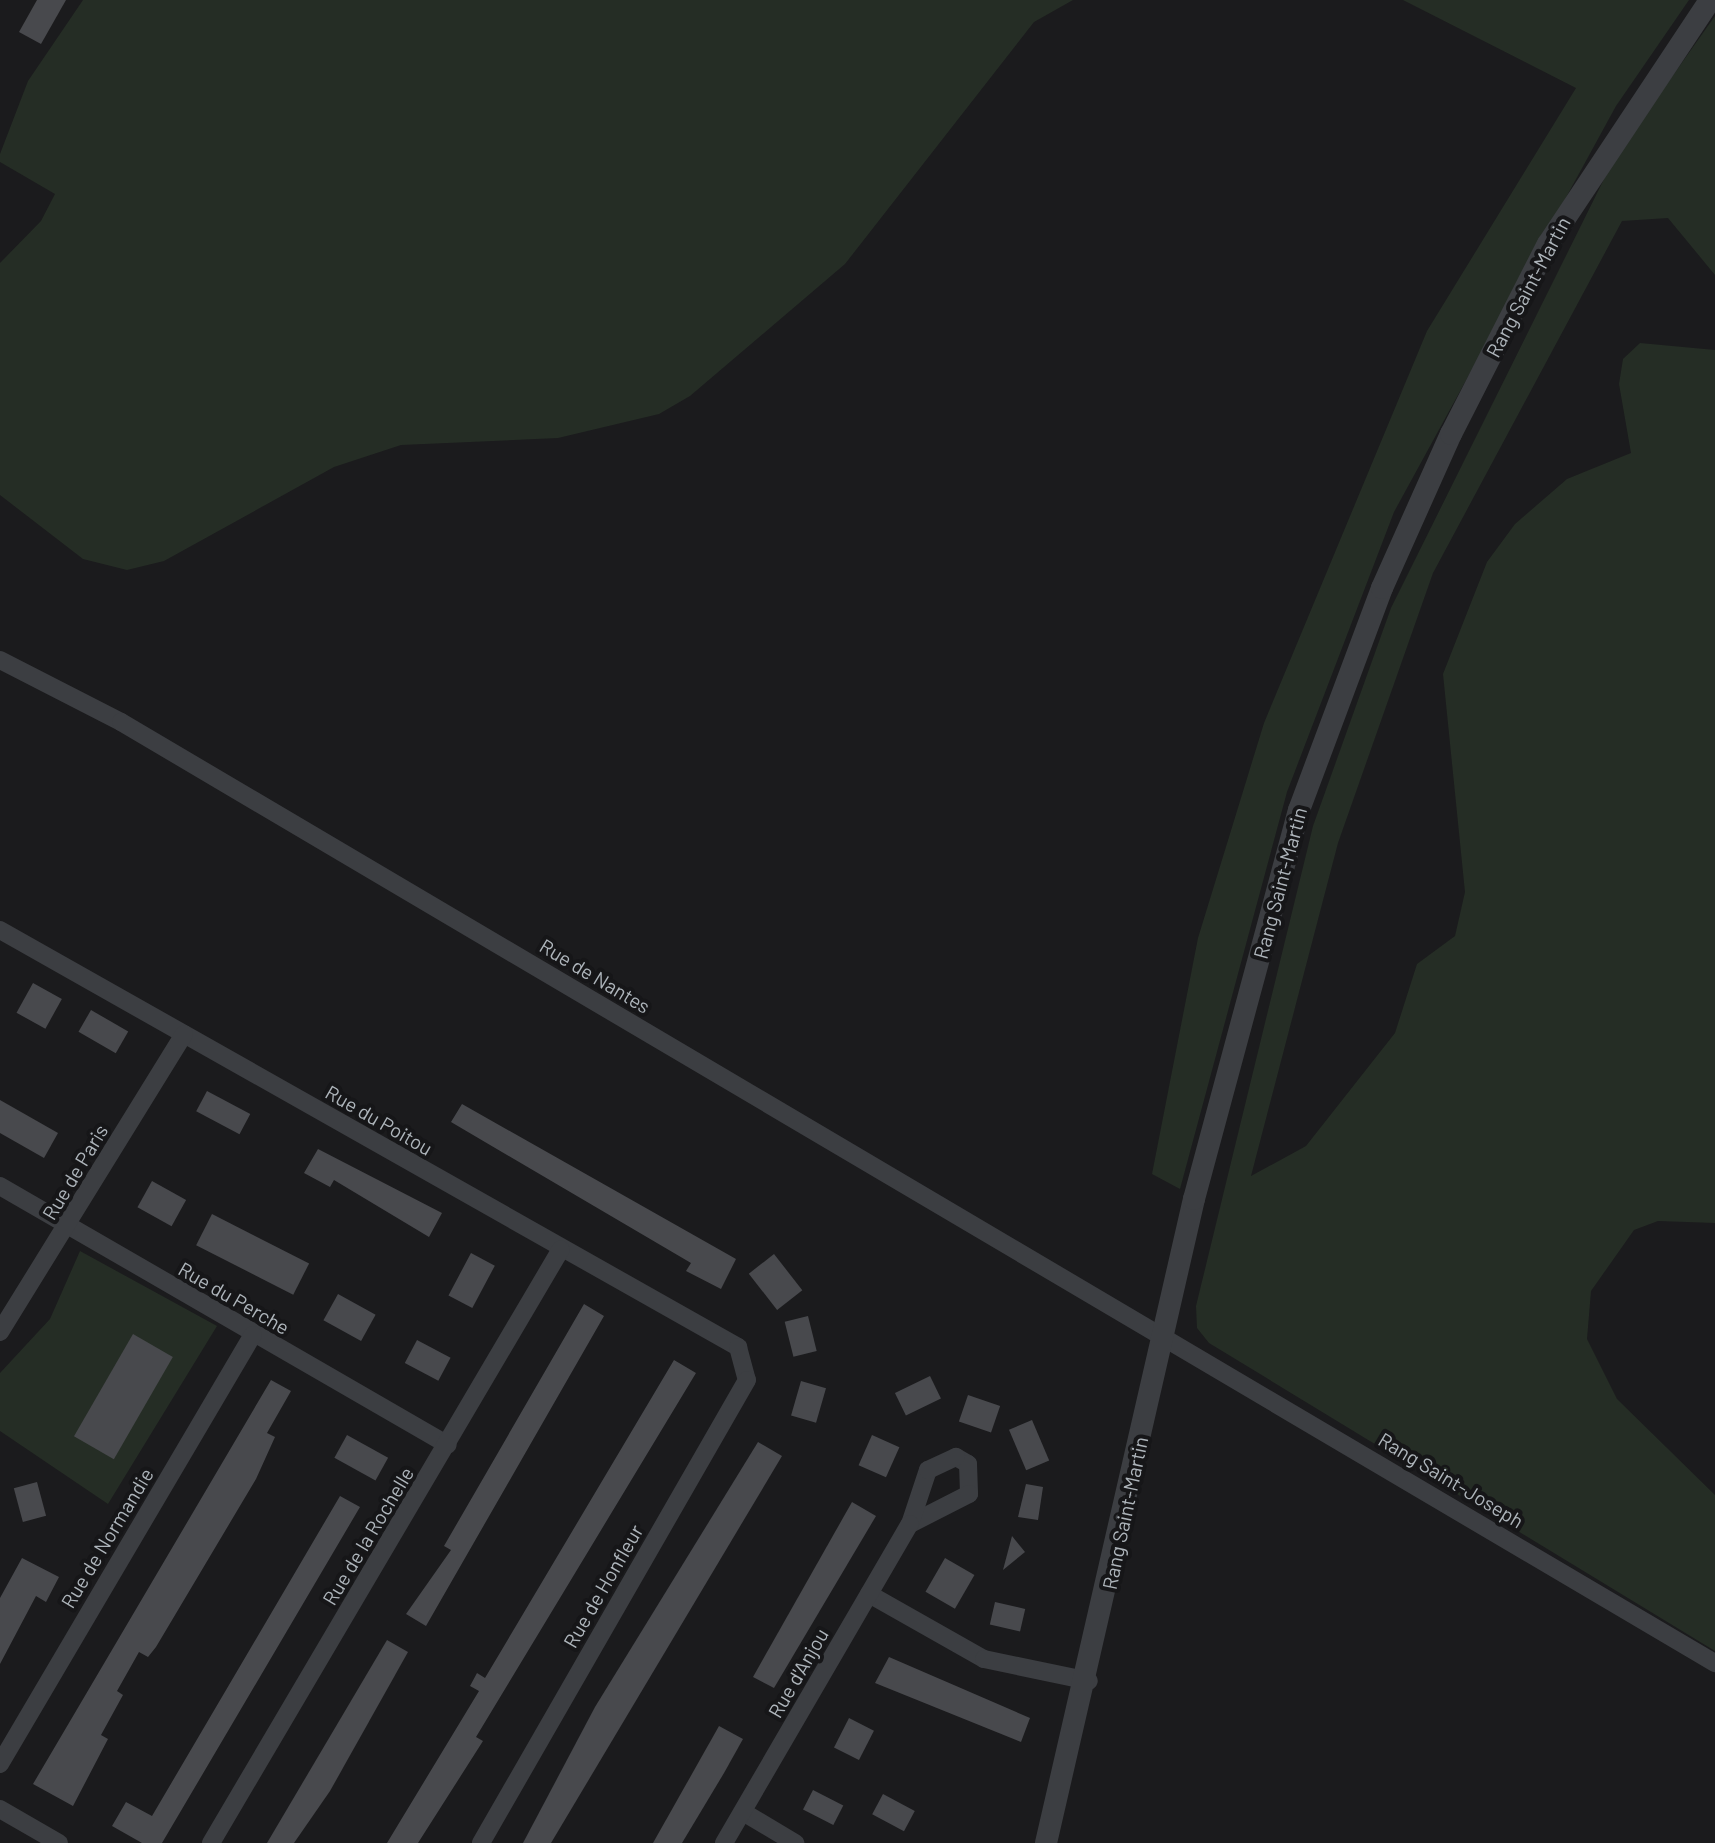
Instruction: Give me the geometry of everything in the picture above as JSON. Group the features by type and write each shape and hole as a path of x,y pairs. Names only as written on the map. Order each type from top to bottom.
{"street":[{"name":"Rang Saint-Martin","path":"1046,1843 1089,1681 1164,1336 1299,810 1382,588 1548,244 1710,0"},
{"name":"Rue de Nantes","path":"0,660 121,722 1164,1336"},
{"name":"Rue du Poitou","path":"0,930 738,1347"},
{"name":"Rue de Paris","path":"0,1332 69,1225 184,1034"},
{"name":"Rue du Perche","path":"0,1186 448,1445"},
{"name":"Rue de la Rochelle","path":"211,1843 561,1249"},
{"name":"Rue de Normandie","path":"0,1764 253,1335"},
{"name":"Rang Saint-Joseph","path":"1164,1336 1715,1663"},
{"name":"Rue de Honfleur","path":"481,1843 747,1380 738,1347"},
{"name":"Rue d'Anjou","path":"724,1843 910,1524"},
{"path":"869,1594 984,1659 1089,1681"},
{"path":"0,1809 59,1843"},
{"path":"743,1812 795,1843"}],"shaded area":[{"path":"83,0 1073,0 1034,22 845,264 690,396 659,414 558,438 401,445 334,467 164,561 127,570 83,559 0,495 0,263 41,221 55,194 0,162 0,154 28,81"},
{"path":"1403,0 1689,0 1616,106 1394,512 1287,792 1180,1189 1152,1174 1198,938 1264,723 1427,331 1576,88"},
{"path":"1715,16 1715,275 1668,218 1622,221 1433,573 1338,843 1251,1176 1306,1146 1395,1033 1417,964 1455,936 1465,892 1443,674 1487,562 1515,524 1567,479 1631,453 1619,384 1623,359 1640,343 1715,350 1715,1223 1658,1221 1634,1230 1591,1291 1587,1339 1617,1399 1715,1495 1715,1651 1209,1343 1197,1328 1196,1306 1313,826 1391,608 1615,157"},
{"path":"80,1251 217,1326 108,1504 0,1431 0,1373 50,1319"}],"building":[{"path":"37,0 66,0 41,44 19,32"},
{"path":"33,983 62,999 45,1029 17,1013"},
{"path":"91,1010 128,1032 116,1053 78,1032"},
{"path":"207,1091 250,1114 239,1134 196,1111"},
{"path":"0,1100 58,1133 44,1158 0,1133"},
{"path":"462,1104 736,1259 721,1289 686,1271 691,1263 451,1122"},
{"path":"318,1149 442,1213 429,1237 334,1180 330,1187 304,1173"},
{"path":"152,1181 186,1200 172,1226 137,1207"},
{"path":"212,1214 309,1263 293,1295 196,1245"},
{"path":"471,1253 495,1266 472,1308 448,1295"},
{"path":"774,1254 802,1290 777,1310 749,1274"},
{"path":"338,1294 376,1315 361,1341 323,1320"},
{"path":"584,1304 604,1316 426,1626 406,1614 451,1550 444,1546"},
{"path":"808,1316 817,1351 793,1357 785,1322"},
{"path":"133,1334 173,1357 114,1459 74,1436"},
{"path":"417,1340 451,1358 438,1381 405,1363"},
{"path":"674,1360 696,1373 476,1737 483,1741 418,1843 387,1843 479,1691 470,1686 477,1673 485,1678"},
{"path":"930,1376 941,1398 906,1416 895,1393"},
{"path":"271,1380 291,1391 267,1433 275,1437 256,1479 156,1647 148,1657 139,1652 117,1691 123,1695 101,1735 108,1739 73,1806 33,1784"},
{"path":"801,1381 826,1388 816,1423 791,1416"},
{"path":"968,1395 1000,1406 991,1433 959,1421"},
{"path":"1032,1420 1049,1461 1026,1470 1009,1430"},
{"path":"347,1435 388,1458 376,1481 334,1458"},
{"path":"872,1435 899,1447 886,1477 859,1465"},
{"path":"758,1442 782,1456 551,1843 523,1843 595,1707"},
{"path":"37,1482 46,1516 23,1522 14,1488"},
{"path":"1026,1484 1043,1487 1038,1520 1018,1517"},
{"path":"340,1496 360,1507 162,1843 142,1843 112,1826 126,1802 152,1816"},
{"path":"852,1502 876,1516 774,1688 753,1677"},
{"path":"1012,1536 1025,1552 1003,1570"},
{"path":"22,1558 59,1577 46,1602 36,1596 0,1664 0,1598"},
{"path":"945,1558 974,1575 955,1609 926,1592"},
{"path":"995,1602 1025,1609 1020,1631 990,1624"},
{"path":"387,1640 408,1652 330,1791 294,1843 267,1843"},
{"path":"889,1657 1030,1718 1021,1742 875,1683"},
{"path":"849,1718 874,1731 859,1760 834,1747"},
{"path":"719,1726 743,1739 724,1773 682,1843 653,1843"},
{"path":"813,1790 843,1805 833,1825 803,1810"},
{"path":"883,1794 915,1811 904,1831 872,1814"}]}
